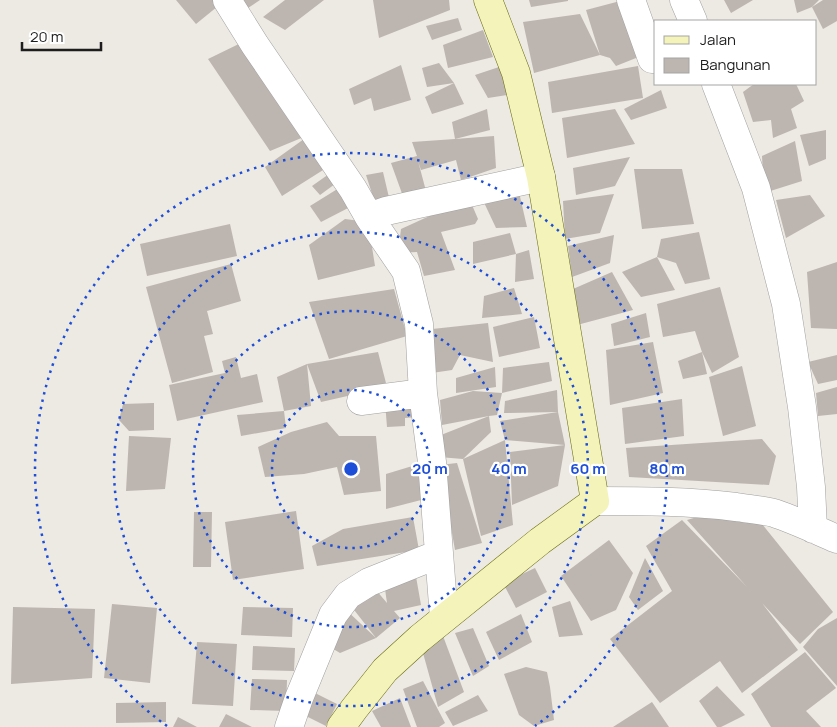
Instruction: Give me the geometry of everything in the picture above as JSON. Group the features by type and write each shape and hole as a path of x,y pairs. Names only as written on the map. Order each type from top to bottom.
{"main road":[{"path":"342,727 385,670 444,618 540,541 595,501 541,177 516,73 488,0"}],"street":[{"path":"227,0 255,45 353,189 376,214 406,272 419,324 423,394 432,462 444,618"},
{"path":"631,0 652,59"},
{"path":"684,0 693,20"},
{"path":"716,85 756,188 786,304 802,407 811,487 825,534"},
{"path":"376,214 541,177"},
{"path":"361,401 423,394"},
{"path":"595,501 650,500 720,505 772,513 825,534"},
{"path":"289,727 333,615 348,595 369,582 439,554"}],"building":[{"path":"176,0 222,0 223,2 196,24"},
{"path":"243,0 260,0 248,8"},
{"path":"285,0 324,0 285,30 263,17"},
{"path":"373,0 449,0 450,10 379,38"},
{"path":"529,0 568,0 568,1 531,7"},
{"path":"624,0 646,54 616,66 610,58 600,55 586,10"},
{"path":"724,0 753,0 731,13"},
{"path":"794,0 819,0 812,7 797,13"},
{"path":"823,0 837,0 837,21 823,29 812,7"},
{"path":"580,14 600,55 534,73 523,22"},
{"path":"458,18 462,30 432,40 426,26"},
{"path":"483,30 493,57 448,68 443,45"},
{"path":"245,41 311,134 270,151 208,59"},
{"path":"439,63 454,83 427,87 422,68"},
{"path":"401,65 411,100 374,111 371,98 354,105 349,89"},
{"path":"502,66 507,95 488,98 475,75"},
{"path":"638,66 643,98 552,113 548,82"},
{"path":"454,83 464,104 432,114 425,97"},
{"path":"753,85 796,85 804,101 791,109 797,128 773,138 771,120 753,122 743,92"},
{"path":"661,90 667,108 631,120 624,109"},
{"path":"487,109 490,130 455,139 452,122"},
{"path":"615,109 635,144 567,158 562,118"},
{"path":"826,130 826,159 809,166 800,135"},
{"path":"311,134 331,165 282,196 265,167"},
{"path":"494,136 496,168 461,180 456,160 421,170 418,161 426,191 404,199 391,163 417,156 412,142"},
{"path":"795,141 802,181 764,193 762,156"},
{"path":"630,157 615,186 576,195 573,168"},
{"path":"634,169 682,169 694,224 642,229"},
{"path":"383,172 391,206 376,206 366,175"},
{"path":"329,174 335,184 320,195 312,186"},
{"path":"339,188 352,206 321,222 310,206"},
{"path":"518,188 527,227 496,228 480,194"},
{"path":"614,194 600,233 565,239 563,201"},
{"path":"810,195 825,216 786,238 776,200"},
{"path":"469,198 478,219 475,224 441,232 455,270 424,276 417,252 398,253 401,229"},
{"path":"345,219 368,222 375,266 318,280 309,245"},
{"path":"230,224 237,256 147,276 140,244"},
{"path":"699,232 710,279 685,284 676,263 657,257 661,239"},
{"path":"510,233 516,254 473,264 473,242"},
{"path":"614,235 610,263 572,277 568,246"},
{"path":"529,250 534,279 515,282 516,254"},
{"path":"657,257 675,290 641,297 622,272"},
{"path":"837,262 837,329 811,328 807,272"},
{"path":"231,264 241,301 207,311 213,334 204,336 213,372 172,383 146,287"},
{"path":"612,272 633,310 577,325 573,289"},
{"path":"720,287 739,357 712,373 695,331 663,337 657,304"},
{"path":"514,288 522,314 482,318 484,296"},
{"path":"394,289 407,336 329,359 309,302"},
{"path":"646,313 650,337 614,346 611,324"},
{"path":"534,317 540,348 499,357 493,327"},
{"path":"488,323 493,362 460,355 452,370 425,374 423,330"},
{"path":"653,342 663,393 610,405 606,350"},
{"path":"378,352 387,387 321,402 307,364"},
{"path":"702,352 707,374 683,379 678,361"},
{"path":"837,355 837,380 818,384 808,362"},
{"path":"236,357 241,378 257,374 263,402 177,421 169,385 225,373 222,361"},
{"path":"549,362 552,381 502,393 503,368"},
{"path":"307,364 311,406 284,411 277,377"},
{"path":"742,366 756,426 723,436 709,377"},
{"path":"495,367 496,387 456,393 456,378"},
{"path":"837,387 837,414 818,416 816,393"},
{"path":"557,390 558,412 504,413 505,401"},
{"path":"473,391 502,393 497,415 442,425 440,400"},
{"path":"416,399 417,417 405,418 405,426 387,427 385,402"},
{"path":"682,399 684,436 625,444 622,408"},
{"path":"154,403 154,430 129,431 119,420 123,404"},
{"path":"284,411 286,428 241,436 237,415"},
{"path":"558,412 565,445 505,440 500,421"},
{"path":"489,416 491,432 463,459 439,457 441,435"},
{"path":"327,422 339,436 376,436 381,491 344,495 337,467 304,474 265,477 258,447 291,432"},
{"path":"129,436 171,438 165,489 126,491"},
{"path":"762,439 776,456 769,485 629,477 626,448"},
{"path":"505,440 513,525 481,536 463,459"},
{"path":"565,445 558,486 512,505 510,452"},
{"path":"457,463 482,543 455,550 440,465"},
{"path":"419,464 425,499 386,509 386,474"},
{"path":"724,509 762,524 833,612 800,644 762,603 798,650 742,693 720,661 660,703 610,639 672,591 646,546 682,520 747,587 687,520"},
{"path":"296,511 304,569 233,580 225,522"},
{"path":"194,512 212,512 211,567 193,567"},
{"path":"413,517 419,550 317,566 312,546 343,529"},
{"path":"609,540 633,573 616,610 591,621 561,576"},
{"path":"645,558 663,591 638,610 629,597"},
{"path":"535,568 547,592 516,608 503,583"},
{"path":"415,571 421,605 394,611 400,618 376,638 351,606 370,583 387,603 384,582"},
{"path":"570,601 583,635 559,637 552,607"},
{"path":"112,604 157,608 150,683 104,678"},
{"path":"13,607 95,609 92,678 11,684"},
{"path":"243,607 293,608 292,637 241,635"},
{"path":"344,608 376,638 340,653 325,644"},
{"path":"521,614 532,642 499,660 486,632"},
{"path":"837,618 837,686 803,647 818,629"},
{"path":"473,628 489,666 473,676 455,633"},
{"path":"443,636 464,692 438,707 423,653"},
{"path":"197,642 237,644 233,706 192,704"},
{"path":"253,646 295,648 294,671 252,670"},
{"path":"805,652 836,688 806,711 821,727 771,727 751,694"},
{"path":"526,667 547,672 554,720 534,726 519,715 504,674"},
{"path":"252,679 287,680 286,711 250,710"},
{"path":"423,681 445,723 439,727 417,727 403,689"},
{"path":"717,686 745,715 721,727 717,727 699,701"},
{"path":"309,690 337,704 326,726 298,712"},
{"path":"478,695 488,711 453,726 445,712"},
{"path":"400,698 411,727 381,727 372,711"},
{"path":"166,702 166,722 116,723 116,703"},
{"path":"652,702 669,727 613,727"},
{"path":"226,714 252,727 219,727"},
{"path":"178,717 197,727 173,727"}]}
